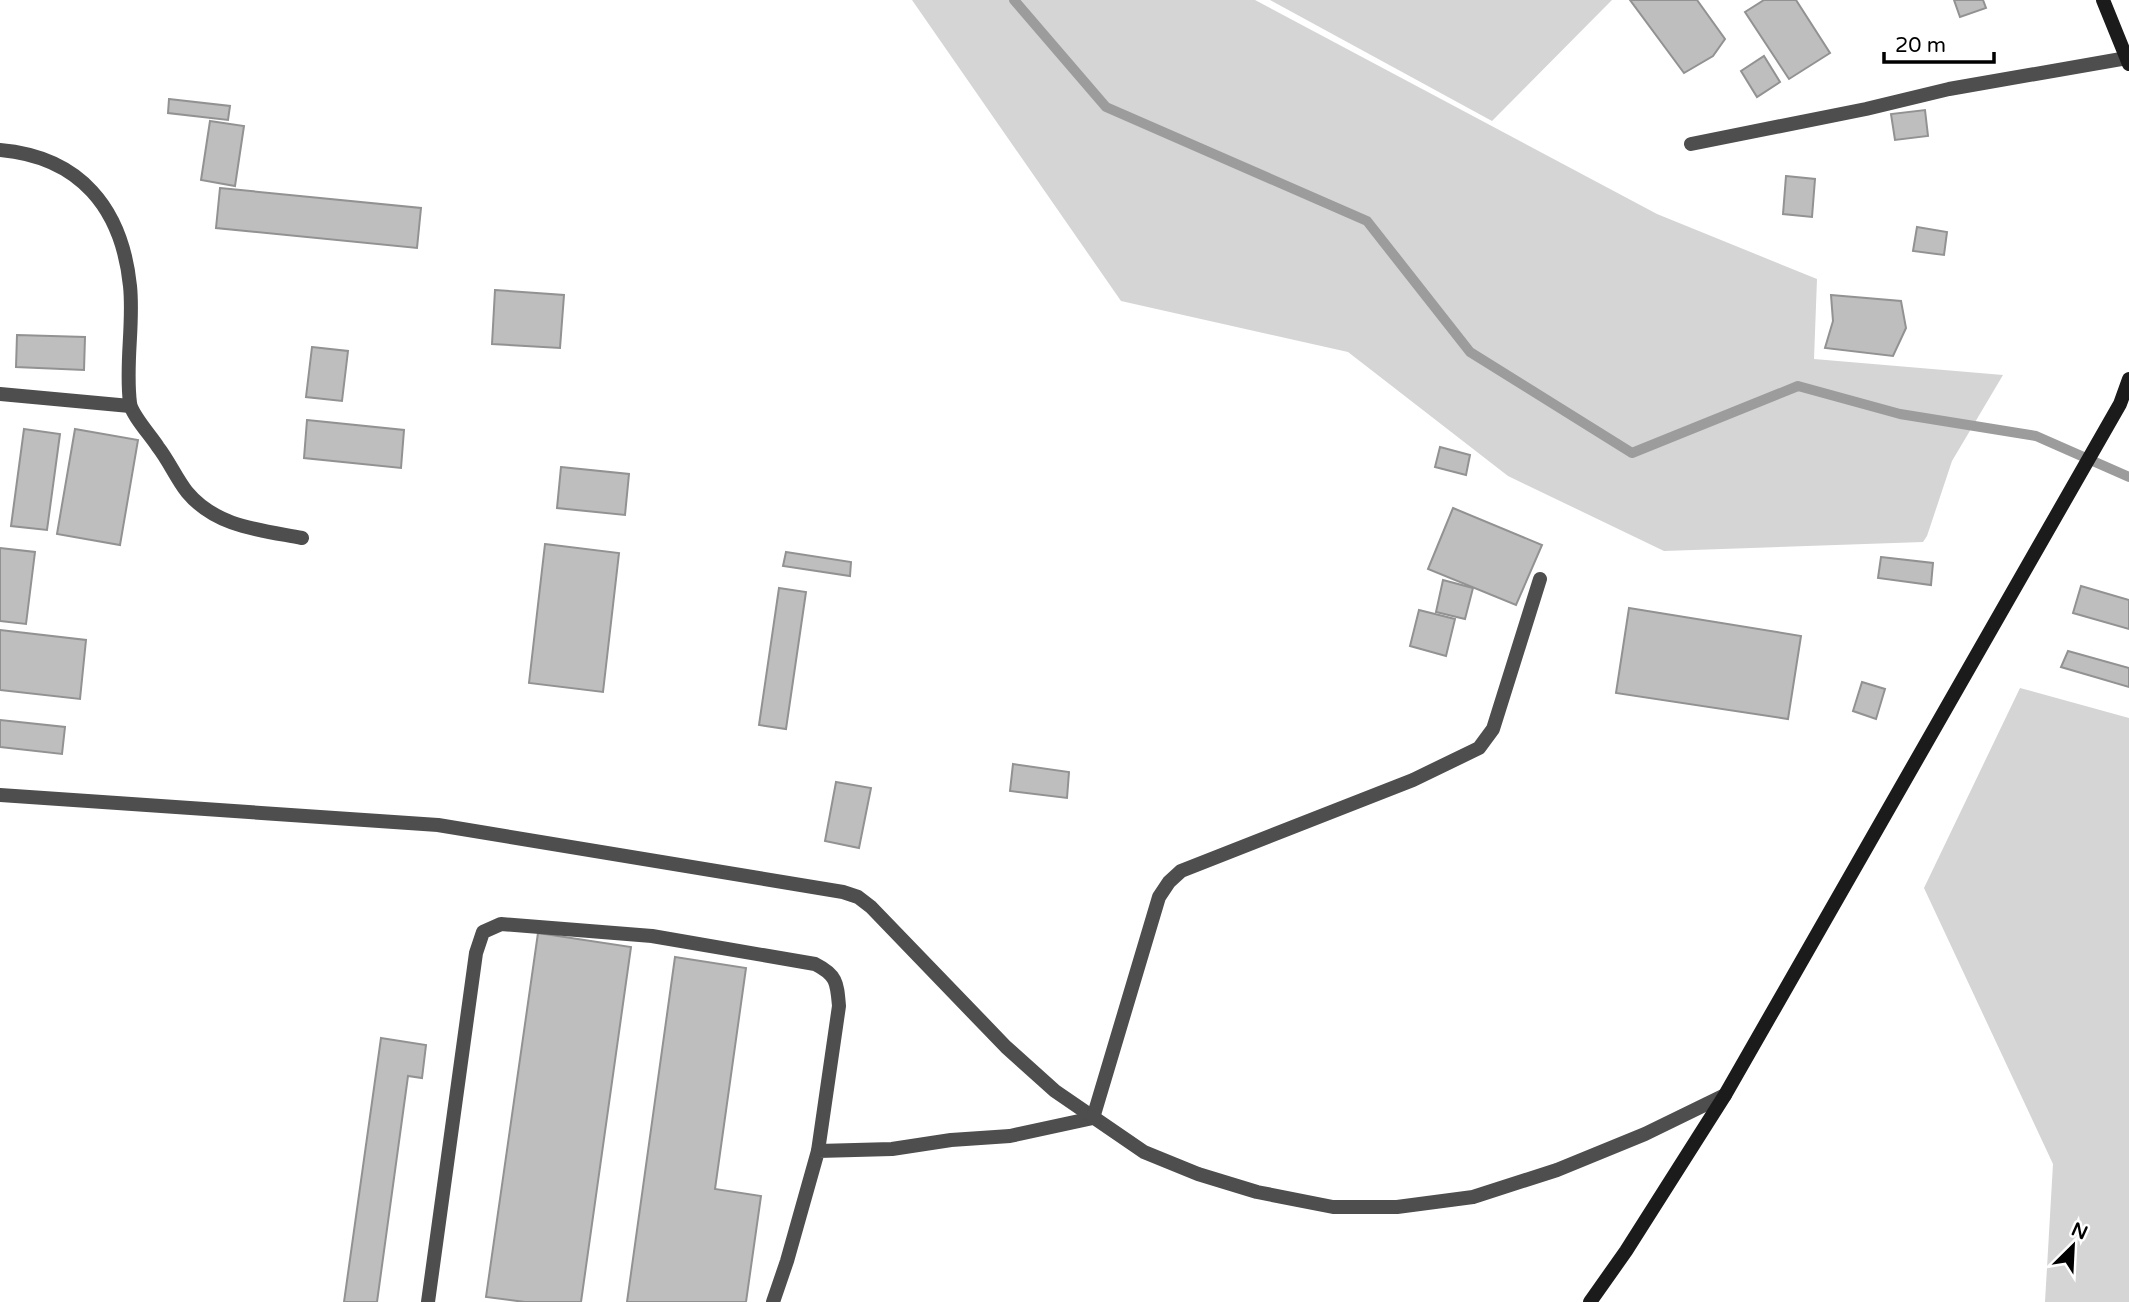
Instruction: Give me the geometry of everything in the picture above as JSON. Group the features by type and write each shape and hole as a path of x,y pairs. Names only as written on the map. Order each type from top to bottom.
{"street":[{"path":"1691,144 1866,109 1949,89 2128,61 2103,0"},
{"path":"0,150 21,152 67,169 93,190 117,232 130,285 130,406 186,491 204,510 223,520 243,527 302,538"},
{"path":"1590,1302 1626,1251 1725,1095 2120,404 2129,379"},
{"path":"0,394 130,406"},
{"path":"1093,1118 1159,897 1168,882 1181,871 1413,780 1479,748 1493,729 1540,579"},
{"path":"0,795 438,825 843,892 858,897 872,907 1006,1047 1055,1091 1144,1152 1198,1174 1257,1192 1334,1207 1397,1207 1473,1197 1557,1170 1645,1134 1725,1095"},
{"path":"428,1302 476,953 483,932 501,924 652,936 815,964 829,971 837,983 839,1006 818,1151 773,1302"},
{"path":"818,1151 892,1149 951,1140 1010,1136 1093,1118"}],"shaded area":[{"path":"912,0 1255,0 1657,214 1817,279 1814,359 2003,375 1952,461 1923,542 1664,551 1508,476 1348,352 1121,301"},
{"path":"1270,0 1612,0 1492,121"},
{"path":"2020,688 2129,718 2129,1302 2045,1302 2053,1164 1924,888"}],"building":[{"path":"1630,0 1697,0 1725,39 1713,56 1684,73"},
{"path":"1764,0 1796,0 1830,53 1789,79 1745,12"},
{"path":"1954,0 1983,0 1986,8 1960,17"},
{"path":"1764,56 1780,82 1757,97 1741,71"},
{"path":"169,99 230,106 228,120 168,113"},
{"path":"1925,110 1928,136 1895,140 1891,114"},
{"path":"210,121 244,126 235,186 201,180"},
{"path":"1786,176 1815,179 1812,217 1783,214"},
{"path":"220,188 421,208 417,248 216,228"},
{"path":"1917,227 1947,232 1944,255 1913,251"},
{"path":"495,290 564,295 560,348 492,344"},
{"path":"1831,295 1901,301 1906,328 1893,356 1825,348 1833,321"},
{"path":"17,335 85,337 84,370 16,367"},
{"path":"312,347 348,351 342,401 306,397"},
{"path":"307,420 404,430 401,468 304,458"},
{"path":"24,429 60,434 47,530 11,526"},
{"path":"75,429 138,440 120,545 57,534"},
{"path":"1440,447 1470,455 1466,475 1435,467"},
{"path":"561,467 629,474 625,515 557,508"},
{"path":"1453,508 1542,545 1516,605 1428,569"},
{"path":"545,544 619,553 603,692 529,683"},
{"path":"0,548 35,552 26,624 0,621"},
{"path":"786,552 851,562 850,576 783,566"},
{"path":"1881,557 1933,563 1931,585 1878,578"},
{"path":"1443,580 1473,588 1465,619 1436,612"},
{"path":"2081,586 2129,600 2129,629 2073,613"},
{"path":"779,588 806,592 786,729 759,725"},
{"path":"1629,608 1801,636 1788,719 1616,693"},
{"path":"1419,610 1455,619 1446,656 1410,646"},
{"path":"0,630 86,640 80,699 0,690"},
{"path":"2068,651 2129,668 2129,687 2061,667"},
{"path":"1862,682 1885,689 1876,719 1853,711"},
{"path":"0,720 65,727 62,754 0,747"},
{"path":"1013,764 1069,772 1067,798 1010,791"},
{"path":"836,782 871,788 859,848 825,841"},
{"path":"538,933 631,947 581,1302 525,1302 486,1297"},
{"path":"675,957 746,968 715,1189 761,1196 746,1302 627,1302"},
{"path":"381,1038 426,1045 422,1078 408,1076 377,1302 344,1302"}],"waterway":[{"path":"1014,0 1106,107 1367,221 1470,352 1632,453 1798,386 1900,414 2036,436 2129,477"}]}
